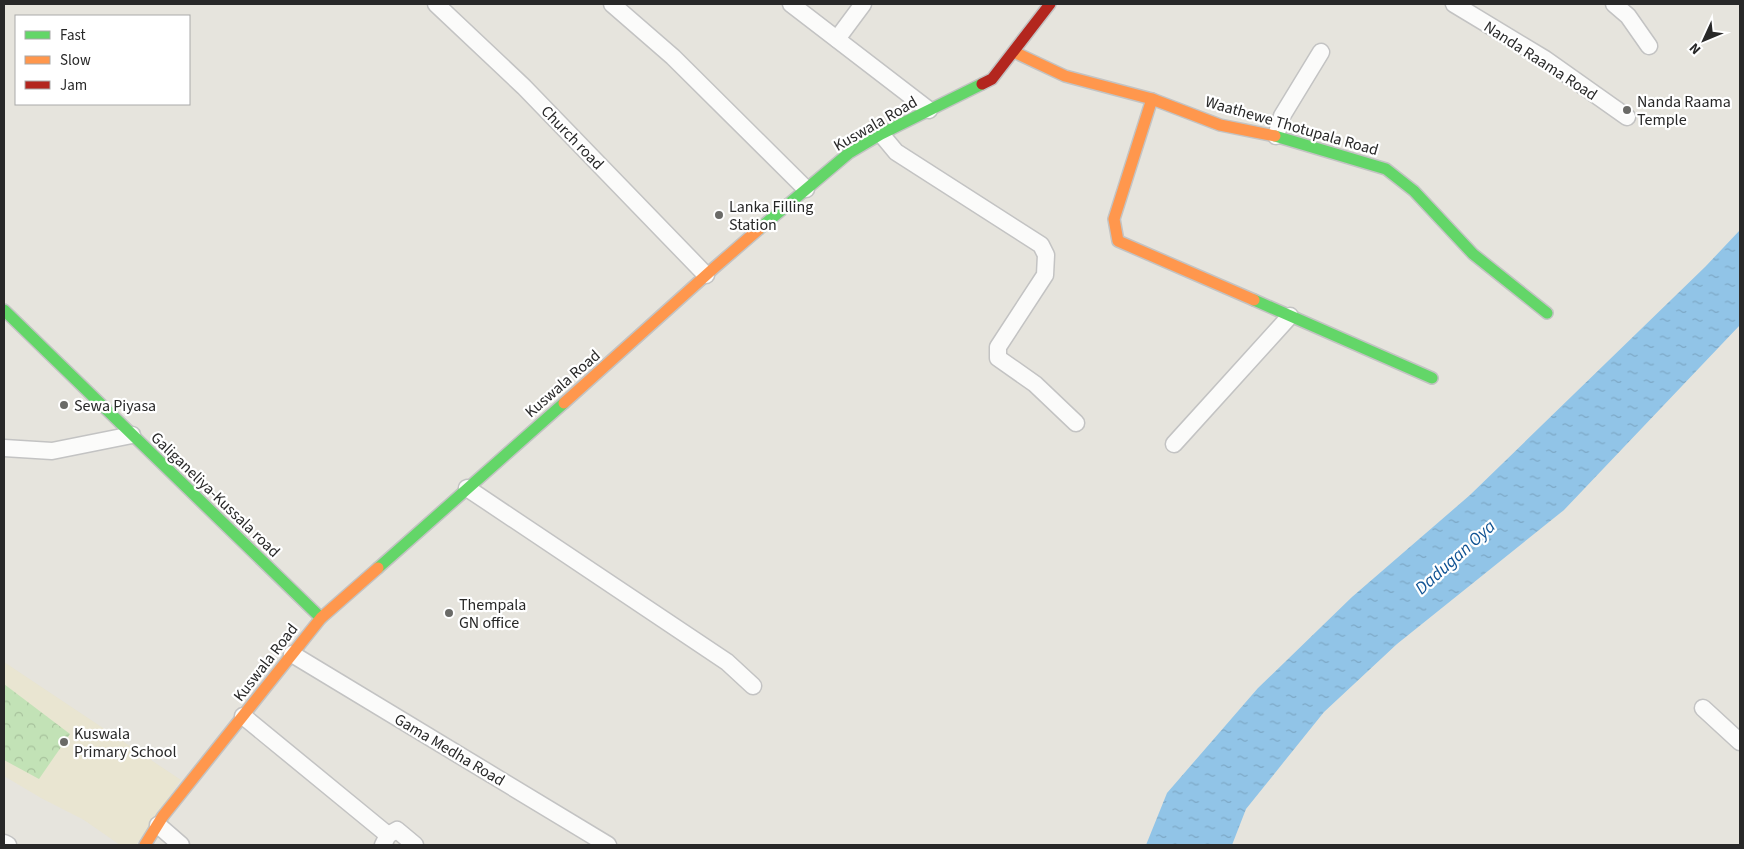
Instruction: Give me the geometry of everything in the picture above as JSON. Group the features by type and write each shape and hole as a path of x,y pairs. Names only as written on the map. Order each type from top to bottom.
{"street":[{"name":"Church road","path":"436,4 524,86 706,275"},
{"path":"612,4 673,57 806,189"},
{"path":"791,4 929,110"},
{"path":"837,38 863,4"},
{"name":"Kuswala Road","path":"144,845 320,618 706,275 849,153 881,134 992,79 1050,4"},
{"name":"Nanda Raama Road","path":"1454,4 1545,59 1627,117"},
{"path":"1614,4 1628,16 1649,46"},
{"name":"Waathewe Thotupala Road","path":"1014,52 1065,76 1152,100 1220,125 1276,136 1386,169 1414,191 1473,254 1547,313"},
{"path":"1276,136 1282,116 1321,52"},
{"path":"1152,100 1114,219 1118,242 1432,378"},
{"path":"881,134 896,152 1041,245 1046,255 1045,275 998,347 998,358 1035,384 1076,423"},
{"name":"Galiganeliya-Kussala road","path":"4,310 320,618"},
{"path":"1174,444 1290,316"},
{"path":"4,448 52,451 132,435"},
{"path":"467,488 727,662 754,686"},
{"name":"Gama Medha Road","path":"292,654 608,845"},
{"path":"1703,708 1740,742"},
{"path":"243,716 386,840 397,830 415,845"},
{"path":"158,825 181,845"},
{"path":"4,843 8,845"}],"shaded area":[{"name":"Kuswala Primary School","path":"4,662 181,780 136,845 120,845 84,820 4,776"}],"green space":[{"path":"4,684 70,734 39,779 4,760"}],"water":[{"name":"Dadugan Oya","path":"1740,230 1740,325 1564,510 1397,644 1324,712 1246,809 1232,845 1146,845 1167,793 1258,688 1352,597 1470,495 1706,266"}],"traffic: fast":[{"path":"759,229 849,153 881,134 982,84"},
{"path":"1275,136 1386,169 1414,191 1473,254 1547,313"},
{"path":"1254,300 1432,378"},
{"path":"4,310 321,618"},
{"path":"378,568 564,403"}],"traffic: slow":[{"path":"1014,52 1065,76 1152,99 1220,125 1275,136"},
{"path":"1152,99 1114,219 1118,241 1254,300"},
{"path":"564,403 759,229"},
{"path":"145,845 163,816 321,618 378,568"}],"traffic: jam":[{"path":"982,84 992,79 1050,4"}],"place":[{"name":"Nanda Raama Temple","path":"1627,110"},
{"name":"Lanka Filling Station","path":"719,215"},
{"name":"Sewa Piyasa","path":"64,405"},
{"name":"Thempala GN office","path":"449,613"},
{"name":"Kuswala Primary School","path":"64,742"}]}
